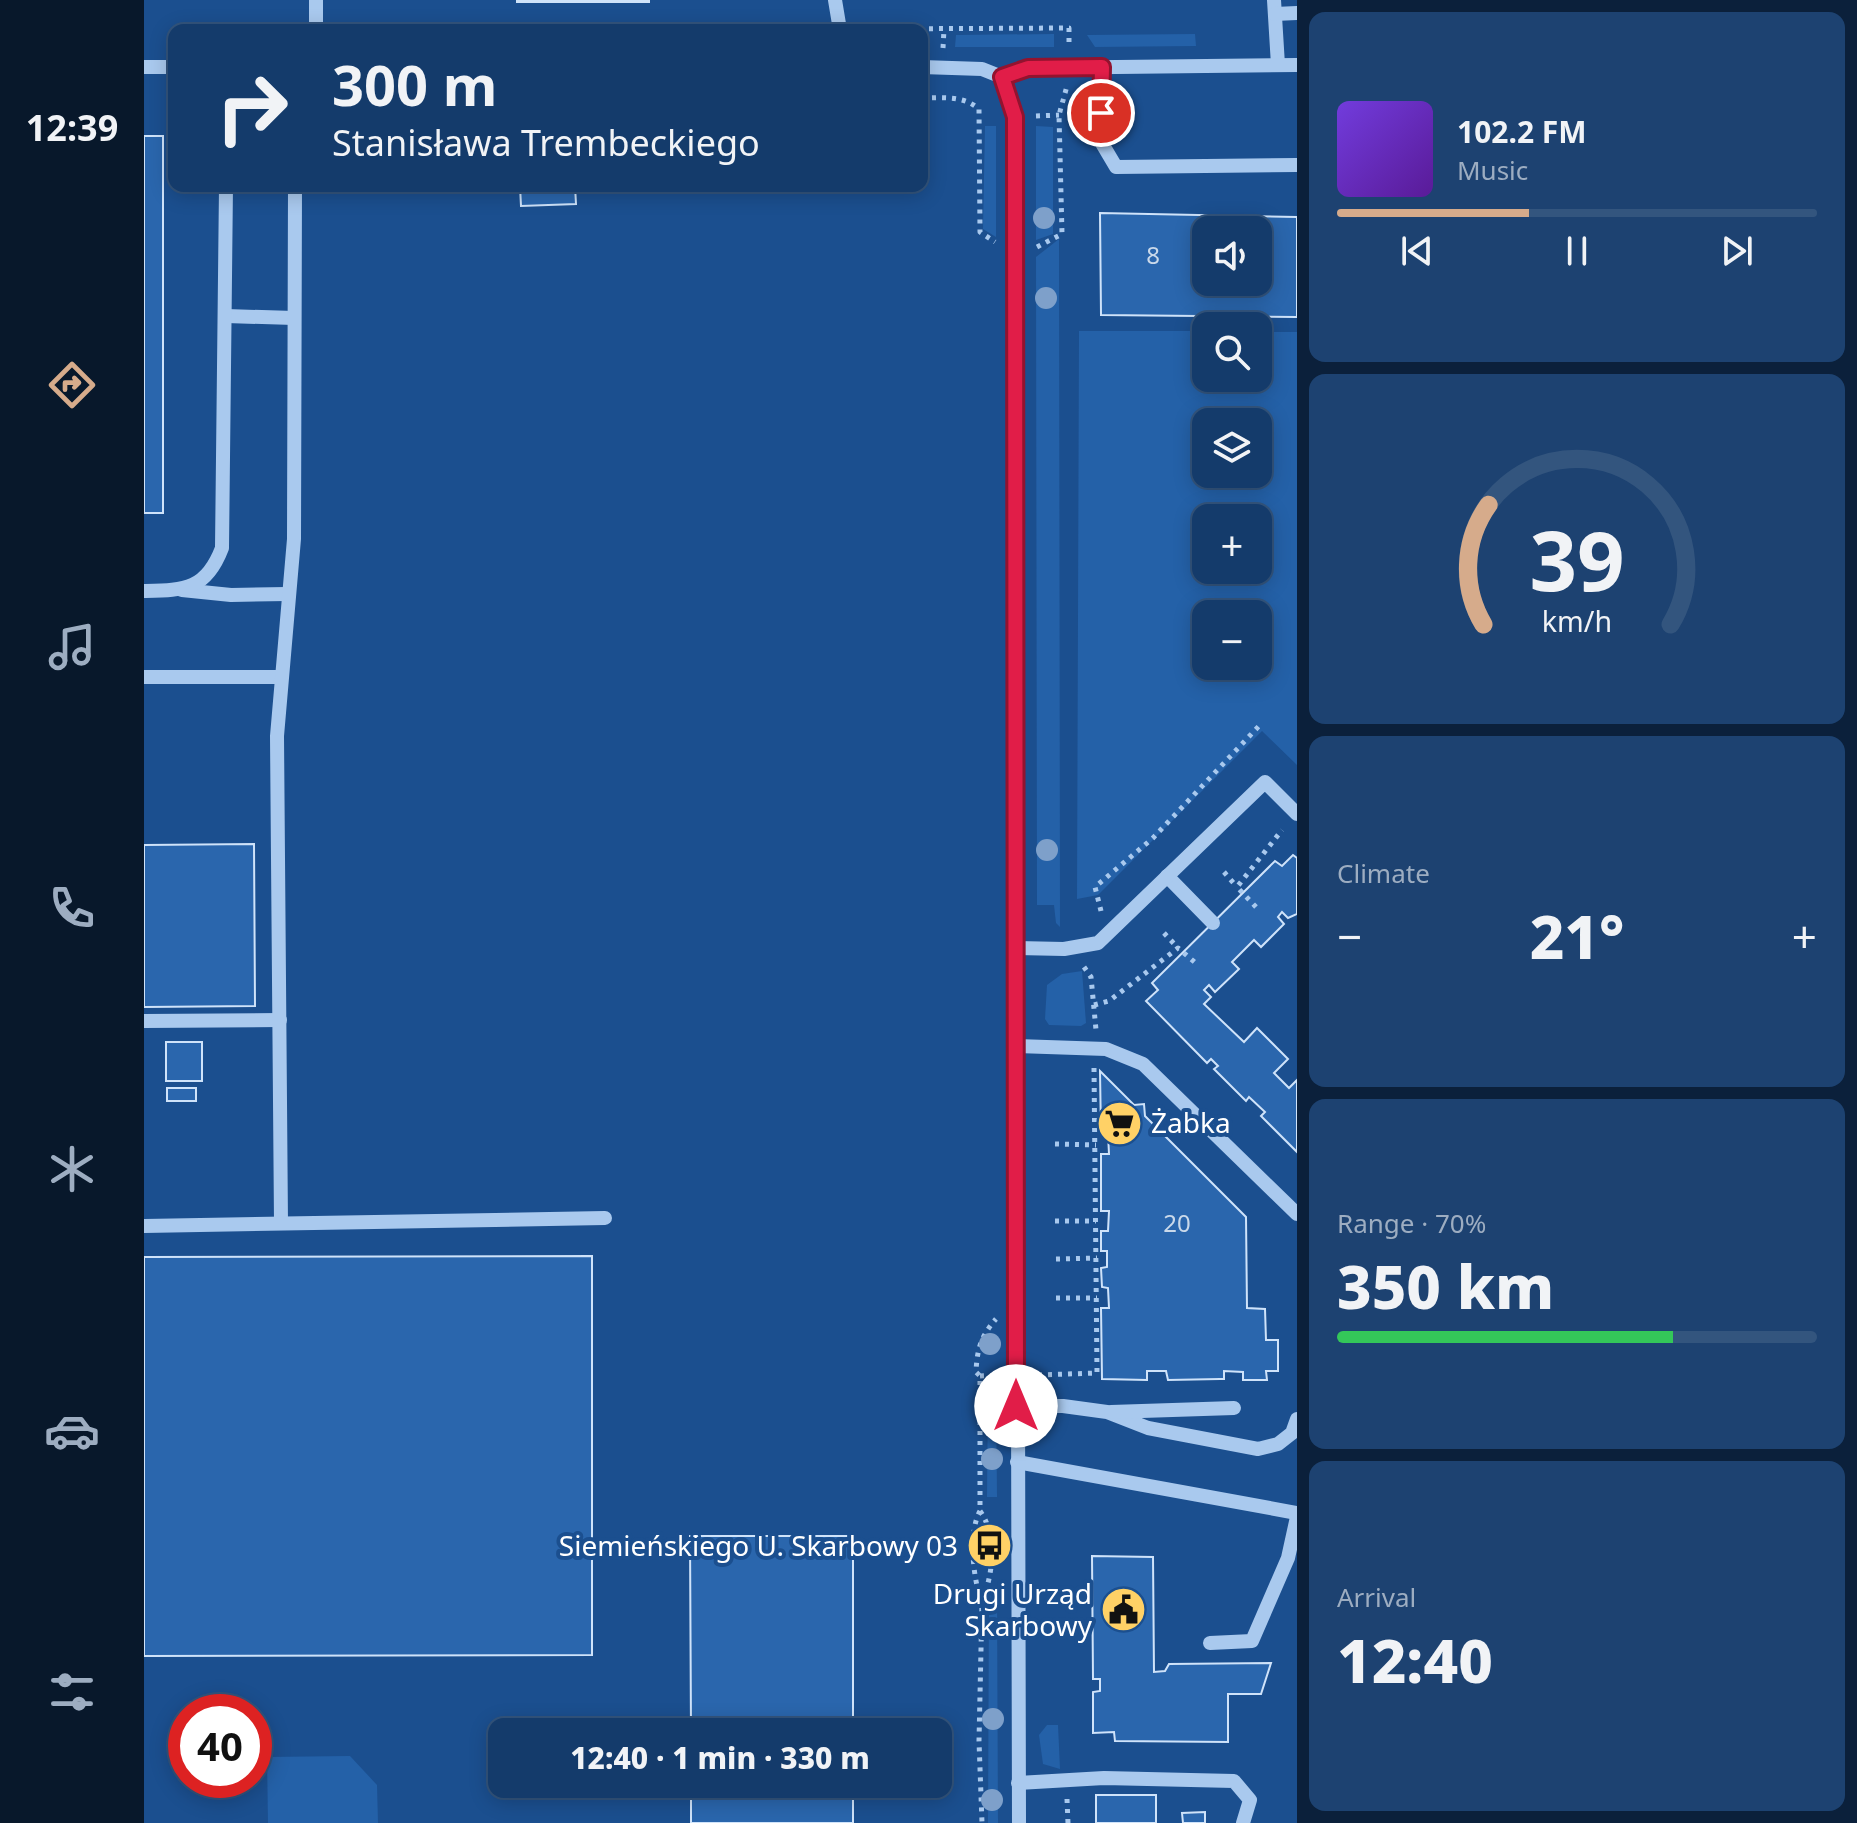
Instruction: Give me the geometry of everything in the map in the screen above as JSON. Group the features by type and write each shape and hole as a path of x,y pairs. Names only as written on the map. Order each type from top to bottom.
{"street":[{"path":"316,0 316,24"},
{"path":"835,0 839,24"},
{"path":"1278,65 1274,7 1297,13"},
{"path":"928,67 982,69 1002,77 1028,68 1297,65"},
{"path":"144,67 168,67"},
{"path":"1102,67 1100,140 1116,167 1297,165"},
{"path":"1002,77 1015,117 1019,1823"},
{"path":"178,590 200,582 215,566 222,548 226,192"},
{"path":"281,1223 277,736 294,539 295,192"},
{"path":"226,316 294,318"},
{"path":"144,591 287,594"},
{"path":"144,677 281,677"},
{"path":"1017,948 1064,949 1098,943 1265,782 1292,818"},
{"path":"1167,876 1213,923"},
{"path":"144,1021 280,1020"},
{"path":"1017,1046 1106,1049 1143,1064 1297,1214"},
{"path":"144,1226 605,1218"},
{"path":"1016,1406 1063,1406 1107,1412 1234,1408"},
{"path":"1107,1412 1148,1428 1258,1449 1278,1444 1292,1433 1297,1419"},
{"path":"1017,1462 1297,1515 1288,1558 1252,1641 1210,1643"},
{"path":"1018,1783 1104,1778 1234,1781 1250,1800 1243,1823"}],"path":[{"path":"928,29 1069,28"},
{"path":"928,98 971,102 982,116 980,232 1016,258"},
{"path":"1059,115 1062,234"},
{"path":"1095,920 1102,909 1095,887 1153,838 1259,726"},
{"path":"1237,887 1292,818"},
{"path":"1224,872 1256,907"},
{"path":"1164,933 1198,965"},
{"path":"1094,1005 1109,1001 1178,948"},
{"path":"1075,967 1089,971 1096,1031"},
{"path":"1037,1375 1097,1373 1096,1068 1082,1068"},
{"path":"1055,1144 1096,1145"},
{"path":"1055,1221 1096,1221"},
{"path":"1056,1259 1097,1258"},
{"path":"1056,1298 1097,1298"},
{"path":"982,1603 977,1592 974,1522 980,1511 980,1376 976,1372 977,1352 984,1333 996,1319 1016,1309"},
{"path":"980,1376 996,1375"},
{"path":"980,1511 991,1526 991,1583 982,1603 979,1741 982,1823"}],"shaded area":[{"path":"1054,34 1054,47 955,47 956,35"},
{"path":"1195,34 1196,46 1095,47 1087,35"},
{"path":"985,126 996,126 996,237 983,229"},
{"path":"1036,126 1053,127 1053,234 1036,240"},
{"path":"1059,239 1060,927 1056,923 1054,905 1037,905 1036,257"},
{"path":"1079,331 1192,331 1192,392 1272,392 1272,332 1297,332 1297,765 1262,731 1098,895 1077,899"},
{"path":"1082,971 1086,1023 1081,1026 1049,1025 1045,1019 1047,985 1062,974"},
{"path":"988,1383 996,1383 997,1497 987,1497"},
{"path":"989,1594 997,1594 998,1823 988,1823"},
{"path":"1047,1725 1058,1725 1060,1769 1043,1764 1039,1735"},
{"path":"350,1756 377,1785 378,1823 268,1823 268,1798 272,1798 272,1757"}],"building":[{"path":"649,0 649,2 517,2"},
{"path":"144,136 163,136 163,513 144,513"},
{"path":"520,192 575,192 576,204 521,206"},
{"path":"1100,213 1248,216 1192,216 1192,296 1272,296 1272,216 1297,217 1297,317 1272,317 1272,312 1192,312 1192,316 1101,315"},
{"path":"254,844 255,1006 144,1007 144,845"},
{"path":"1293,855 1297,858 1297,914 1288,918 1282,912 1278,917 1284,924 1261,947 1254,940 1232,962 1239,969 1215,992 1209,985 1204,990 1211,997 1204,1004 1244,1042 1257,1028 1288,1059 1274,1073 1289,1088 1297,1080 1297,1152 1261,1116 1265,1112 1249,1097 1246,1101 1214,1069 1218,1066 1211,1059 1207,1063 1146,1001 1158,990 1152,983 1275,861 1282,866"},
{"path":"166,1042 202,1042 202,1081 166,1081"},
{"path":"1100,1071 1134,1105 1144,1104 1145,1116 1246,1217 1247,1308 1265,1309 1266,1340 1278,1340 1278,1371 1266,1371 1267,1380 1243,1380 1243,1372 1224,1371 1224,1379 1168,1380 1166,1371 1147,1371 1147,1380 1102,1379 1101,1308 1109,1308 1108,1288 1102,1287 1101,1268 1107,1267 1107,1251 1101,1251 1101,1231 1108,1231 1109,1211 1101,1211 1101,1154 1109,1154 1108,1134 1101,1134"},
{"path":"167,1088 196,1088 196,1101 167,1101"},
{"path":"592,1256 592,1655 144,1656 144,1257"},
{"path":"690,1536 853,1536 853,1718 691,1718"},
{"name":"Drugi Urząd Skarbowy","path":"1092,1556 1153,1557 1154,1672 1165,1671 1169,1664 1271,1663 1261,1694 1228,1694 1228,1742 1115,1741 1114,1732 1093,1733 1093,1692 1100,1691 1100,1679 1093,1679"},
{"path":"1096,1795 1156,1795 1156,1823 1096,1823"},
{"path":"691,1798 853,1798 853,1823 691,1823"},
{"path":"1205,1812 1205,1823 1183,1823 1182,1813"}],"place":[{"name":"Żabka","path":"1120,1123"},
{"name":"Siemieńskiego U. Skarbowy 03","path":"989,1546"},
{"name":"Drugi Urząd Skarbowy","path":"1123,1610"}],"route":[{"path":"1016,1406 1015,117 1012,98 1002,77 1028,68 1102,67 1101,113"}]}
